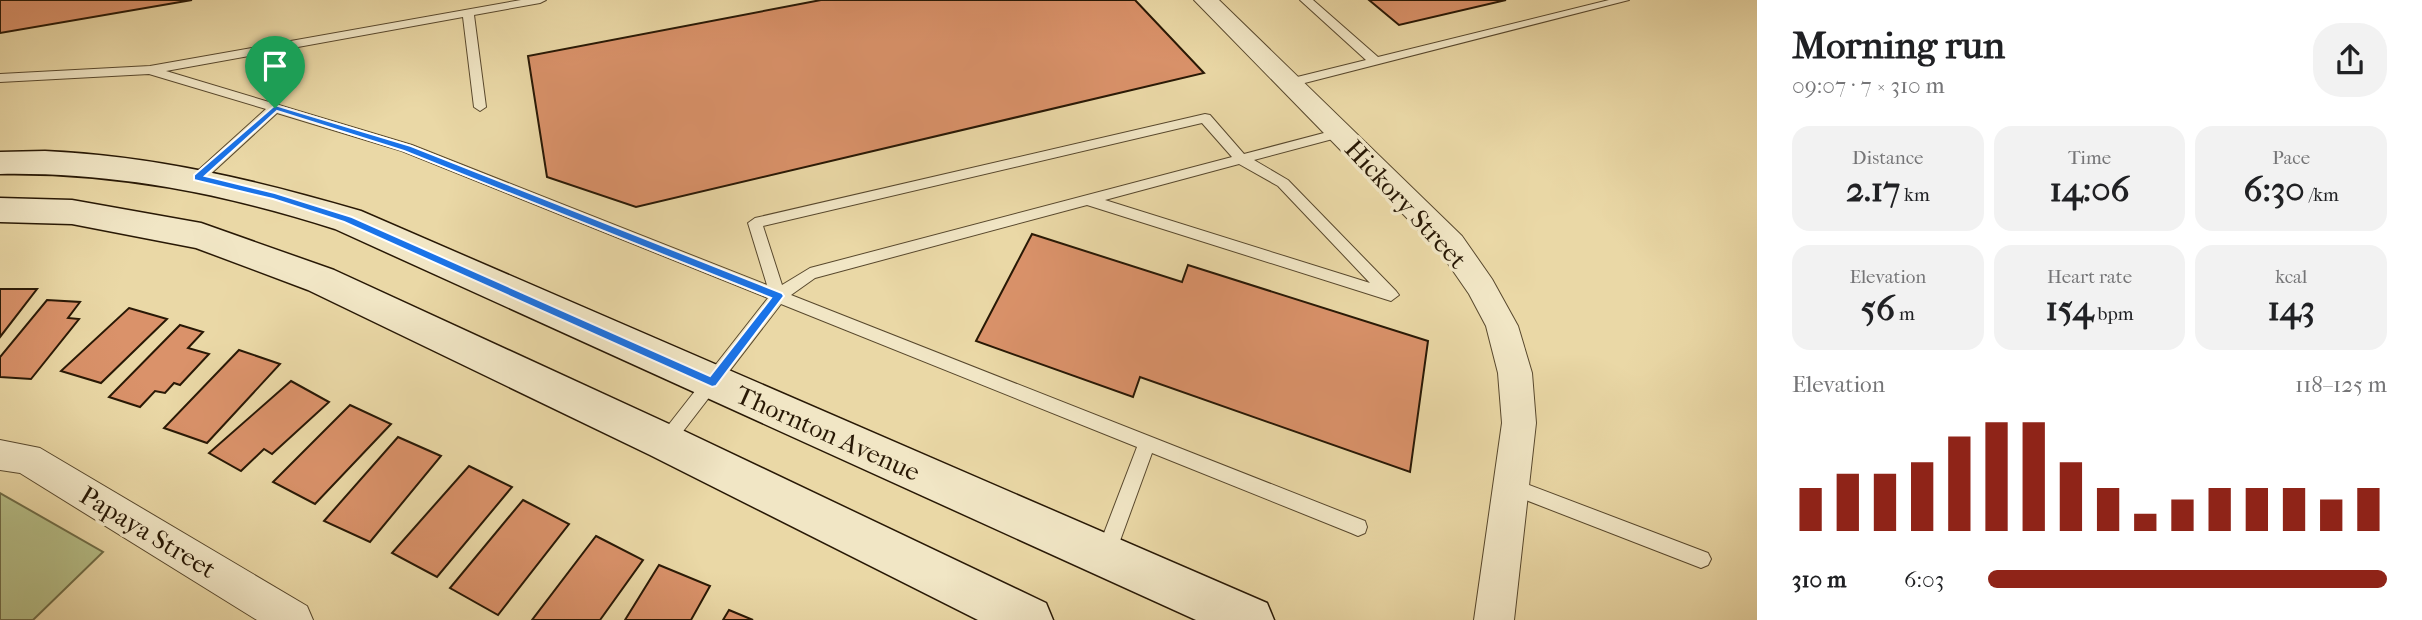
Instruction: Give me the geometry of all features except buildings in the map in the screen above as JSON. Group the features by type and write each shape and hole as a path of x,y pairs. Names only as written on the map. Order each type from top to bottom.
{"main road":[{"name":"Thornton Avenue","path":"0,163 110,166 198,177 275,196 348,220 1250,620"},
{"path":"0,210 72,212 201,236 321,280 665,442 1029,620"}],"street":[{"name":"Hickory Street","path":"1206,0 1451,244 1481,286 1502,326 1515,373 1519,424 1494,620"},
{"name":"Papaya Street","path":"0,455 27,459 293,620"}],"lane":[{"path":"0,78 149,69 540,0"},
{"path":"1306,0 1375,61"},
{"path":"1289,83 1623,0"},
{"path":"468,13 480,107"},
{"path":"149,69 407,148 1358,527"},
{"path":"198,177 275,108"},
{"path":"778,296 755,223 1205,118 1241,159 1283,183 1391,295 1087,200"},
{"path":"665,442 778,296 810,274 1339,133"},
{"path":"1105,556 1147,443"},
{"path":"1511,486 1701,559"}],"green space":[{"path":"0,493 103,552 33,620 0,620"}],"route":[{"path":"275,108 407,148 778,296 712,382 348,220 275,196 198,177 275,108"}]}
